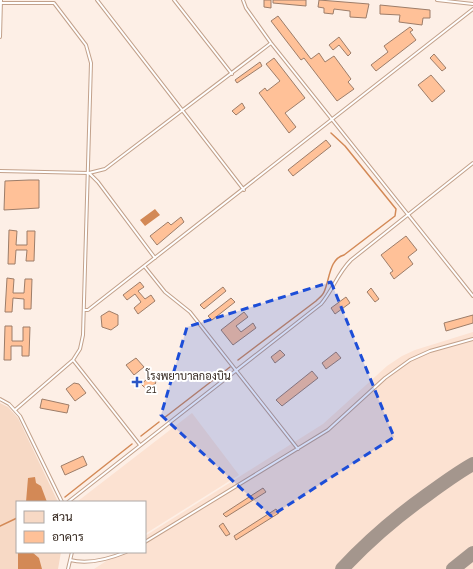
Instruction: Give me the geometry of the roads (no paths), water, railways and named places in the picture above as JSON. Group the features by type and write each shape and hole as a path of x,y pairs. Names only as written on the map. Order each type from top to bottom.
{"lane":[{"path":"97,0 244,190"},
{"path":"174,0 232,74"},
{"path":"243,0 246,8 271,43 473,296"},
{"path":"437,0 473,4"},
{"path":"0,37 1,2 54,3 86,45 91,63 84,310 83,335 80,349 73,360 15,410"},
{"path":"84,310 88,310 145,267 473,9"},
{"path":"0,170 89,173 105,169 271,43"},
{"path":"69,501 321,304 328,296 344,267 473,163"},
{"path":"89,173 98,182 155,258"},
{"path":"145,267 165,292 190,312 298,448"},
{"path":"146,541 340,421 385,378 410,360 430,350 473,339"},
{"path":"73,360 140,445"},
{"path":"0,399 15,410 20,416 62,501"},
{"path":"68,569 72,553"},
{"path":"70,560 79,563 90,562 122,553"}],"waterway":[{"path":"238,360 316,301 326,287 335,261 395,216 396,209 345,146 331,133"},
{"path":"164,418 230,367"},
{"path":"141,436 159,422"},
{"path":"65,497 132,444"},
{"path":"0,526 16,518"}],"place":[{"name":"โรงพยาบาลกองบิน 21","path":"137,382"}]}
